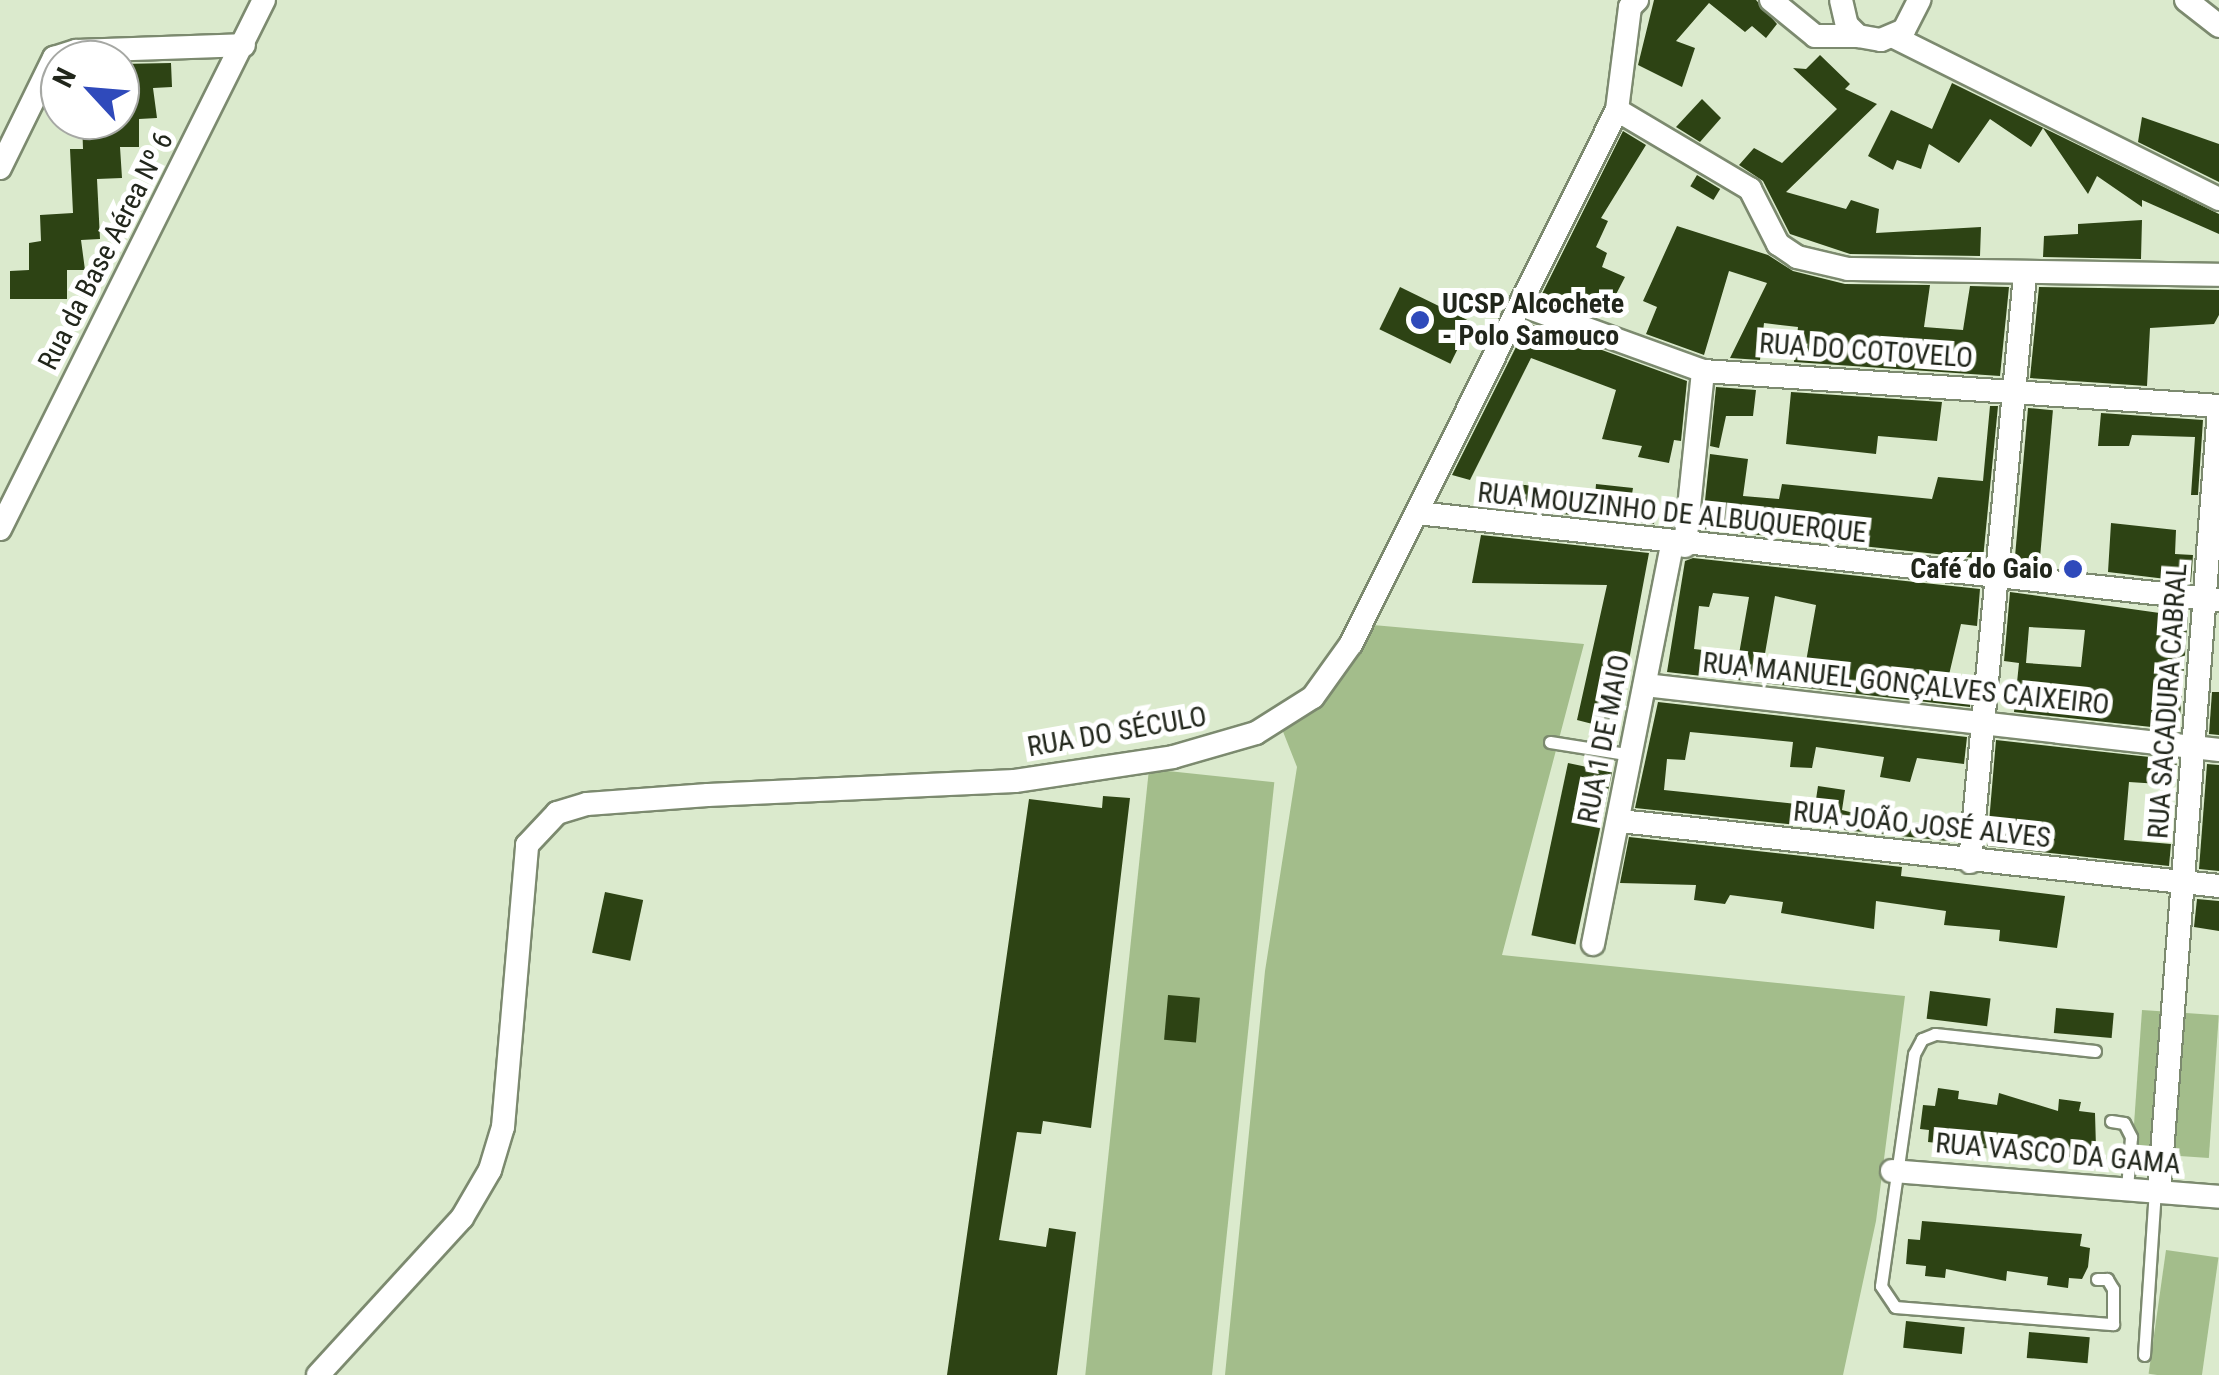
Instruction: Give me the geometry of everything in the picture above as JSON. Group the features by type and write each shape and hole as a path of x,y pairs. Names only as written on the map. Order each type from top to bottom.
{"street":[{"name":"Rua da Base Aérea Nº 6","path":"0,529 6,506 264,0"},
{"path":"1771,0 1815,36 1894,37 2219,199"},
{"path":"1840,0 1847,25 1858,36"},
{"path":"1894,37 1919,0"},
{"path":"2186,0 2219,26"},
{"name":"RUA DO SÉCULO","path":"318,1375 462,1218 490,1170 503,1127 520,887 534,832 572,806 708,795 1014,781 1173,757 1256,734 1313,696 1352,644 1617,110 1631,2"},
{"path":"0,168 54,58 76,51 244,45"},
{"path":"1617,110 1750,189 1778,244 1797,257 1848,269 2025,275 2219,275"},
{"path":"1970,862 2025,275"},
{"name":"RUA DO COTOVELO","path":"1521,304 1703,371 2017,391 2219,409"},
{"name":"RUA 1 DE MAIO","path":"1594,944 1678,545 1703,371"},
{"name":"RUA SACADURA CABRAL","path":"2157,1192 2193,747 2212,600 2219,409"},
{"name":"RUA MOUZINHO DE ALBUQUERQUE","path":"1417,514 2212,600"},
{"name":"RUA MANUEL GONÇALVES CAIXEIRO","path":"1646,686 2219,750"},
{"name":"RUA JOÃO JOSÉ ALVES","path":"1620,820 1970,862 2219,886"},
{"name":"RUA VASCO DA GAMA","path":"1894,1171 2219,1197"}],"lane":[{"path":"1550,742 1632,755"},
{"path":"2094,1051 1936,1034 1922,1039 1914,1054 1894,1171 1881,1286 1884,1300 1896,1306 2113,1324 2114,1289 2106,1279 2097,1279"},
{"path":"2111,1121 2124,1124 2131,1136 2127,1189"},
{"path":"2144,1355 2157,1192"}],"green space":[{"path":"1362,624 1584,644 1502,955 1905,996 1876,1221 1843,1375 1225,1375 1265,971 1297,767 1278,719 1313,696"},
{"path":"1149,769 1274,782 1212,1375 1085,1375"},
{"path":"2142,1010 2219,1015 2209,1158 2132,1153"},
{"path":"2166,1250 2218,1257 2202,1375 2149,1374"}],"building":[{"path":"1654,0 1756,0 1777,24 1766,38 1752,26 1745,32 1709,3 1676,41 1695,48 1682,87 1638,65"},
{"path":"1820,55 1850,84 1845,89 1877,104 1786,192 1846,209 1851,200 1879,209 1876,233 1981,227 1980,256 1850,254 1790,234 1763,181 1739,165 1754,148 1782,163 1837,109 1793,68 1806,69"},
{"path":"171,63 172,87 153,88 157,118 140,119 140,64"},
{"path":"1952,83 2219,214 2219,234 2142,200 2142,207 2097,176 2088,194 2043,128 2031,147 1990,119 1959,163 1929,144 1921,169 1897,160 1893,170 1868,156 1891,110 1932,129"},
{"path":"1702,99 1721,118 1700,142 1676,127"},
{"path":"2142,117 2219,144 2219,182 2138,142"},
{"path":"1623,131 1646,145 1601,218 1608,221 1596,247 1607,253 1602,267 1625,277 1610,306 1595,299 1589,314 1541,296"},
{"path":"83,140 139,140 139,147 120,147 122,178 97,179 100,239 81,240 85,270 67,270 67,299 10,299 10,271 29,270 29,243 41,241 40,215 73,213 70,149 83,149"},
{"path":"1697,175 1720,189 1713,200 1690,186"},
{"path":"2142,220 2141,259 2043,257 2044,236 2078,234 2078,224"},
{"path":"1677,226 1768,255 1793,271 1845,284 1930,285 1924,327 1963,330 1970,286 2009,287 2000,376 1794,362 1798,327 1764,323 1760,360 1730,358 1767,283 1729,271 1704,355 1646,334 1657,307 1643,301"},
{"path":"1400,287 1471,322 1450,364 1379,329"},
{"path":"2039,287 2219,290 2219,315 2214,324 2150,328 2147,386 2030,378"},
{"path":"1528,323 1687,381 1681,441 1674,440 1669,463 1638,457 1642,446 1602,439 1616,390 1531,358 1470,480 1452,475"},
{"path":"1716,387 1756,390 1753,416 1726,416 1719,448 1710,446"},
{"path":"1791,392 1942,402 1937,441 1878,436 1876,454 1786,444"},
{"path":"1990,406 1998,406 1983,559 1702,529 1710,454 1748,459 1743,496 1779,499 1782,484 1932,499 1938,477 1983,481"},
{"path":"2028,408 2053,410 2039,566 2014,563"},
{"path":"2101,413 2203,420 2198,495 2191,495 2195,437 2132,435 2129,446 2098,446"},
{"path":"1484,478 1595,497 1596,484 1633,488 1631,500 1657,502 1654,524 1480,505"},
{"path":"2111,523 2176,530 2175,554 2193,555 2191,582 2108,572"},
{"path":"1481,535 1649,553 1616,730 1577,720 1607,585 1472,583"},
{"path":"1693,558 1980,589 1977,626 1961,624 1948,679 1972,683 1970,707 1667,672 1685,561","holes":["1713,593 1749,597 1739,654 1694,649 1699,606 1709,607","1775,596 1816,605 1804,673 1763,665"]},
{"path":"2010,592 2188,617 2179,730 2014,712 2019,663 2004,661","holes":["2029,627 2085,630 2081,667 2026,663"]},
{"path":"2212,692 2219,692 2219,735 2209,734"},
{"path":"1658,702 1967,737 1964,764 1917,758 1910,782 1880,777 1884,757 1816,747 1812,768 1790,767 1793,742 1690,732 1685,760 1667,759 1664,790 1815,806 1818,786 1845,790 1842,810 1873,818 1934,825 1935,817 1959,817 1957,842 1635,808"},
{"path":"1996,740 2177,760 2175,785 2129,782 2124,840 2171,844 2169,866 1987,846"},
{"path":"1568,763 1612,772 1575,945 1531,935"},
{"path":"2207,764 2219,765 2219,871 2199,869"},
{"path":"1103,796 1130,798 1091,1128 1043,1121 1041,1134 1017,1132 999,1240 1046,1247 1049,1228 1076,1232 1057,1375 947,1375 1029,799 1102,808"},
{"path":"1629,837 1902,867 1901,876 2065,896 2057,948 1999,941 2000,930 1944,925 1946,911 1876,901 1874,929 1781,913 1783,902 1730,895 1725,904 1694,900 1696,885 1620,883"},
{"path":"605,892 643,900 630,961 592,953"},
{"path":"2197,899 2219,901 2219,931 2194,927"},
{"path":"1930,991 1991,998 1987,1026 1927,1019"},
{"path":"1168,995 1200,998 1196,1043 1164,1040"},
{"path":"2056,1008 2114,1013 2112,1038 2054,1033"},
{"path":"1938,1088 1959,1091 1958,1099 1997,1105 1999,1093 2058,1111 2059,1099 2081,1102 2079,1111 2095,1113 2096,1148 2087,1146 2085,1159 1928,1142 1929,1130 1920,1129 1923,1105 1935,1106"},
{"path":"1922,1221 2082,1234 2080,1246 2090,1248 2088,1267 2082,1279 2069,1278 2068,1288 2047,1285 2048,1277 2007,1271 2006,1281 1946,1269 1945,1278 1925,1276 1926,1266 1906,1264 1908,1239 1920,1240"},
{"path":"1906,1321 1965,1327 1962,1354 1903,1348"},
{"path":"2029,1332 2090,1337 2088,1363 2027,1358"}],"place":[{"name":"UCSP Alcochete - Polo Samouco","path":"1420,320"},
{"name":"Café do Gaio","path":"2073,569"}]}
